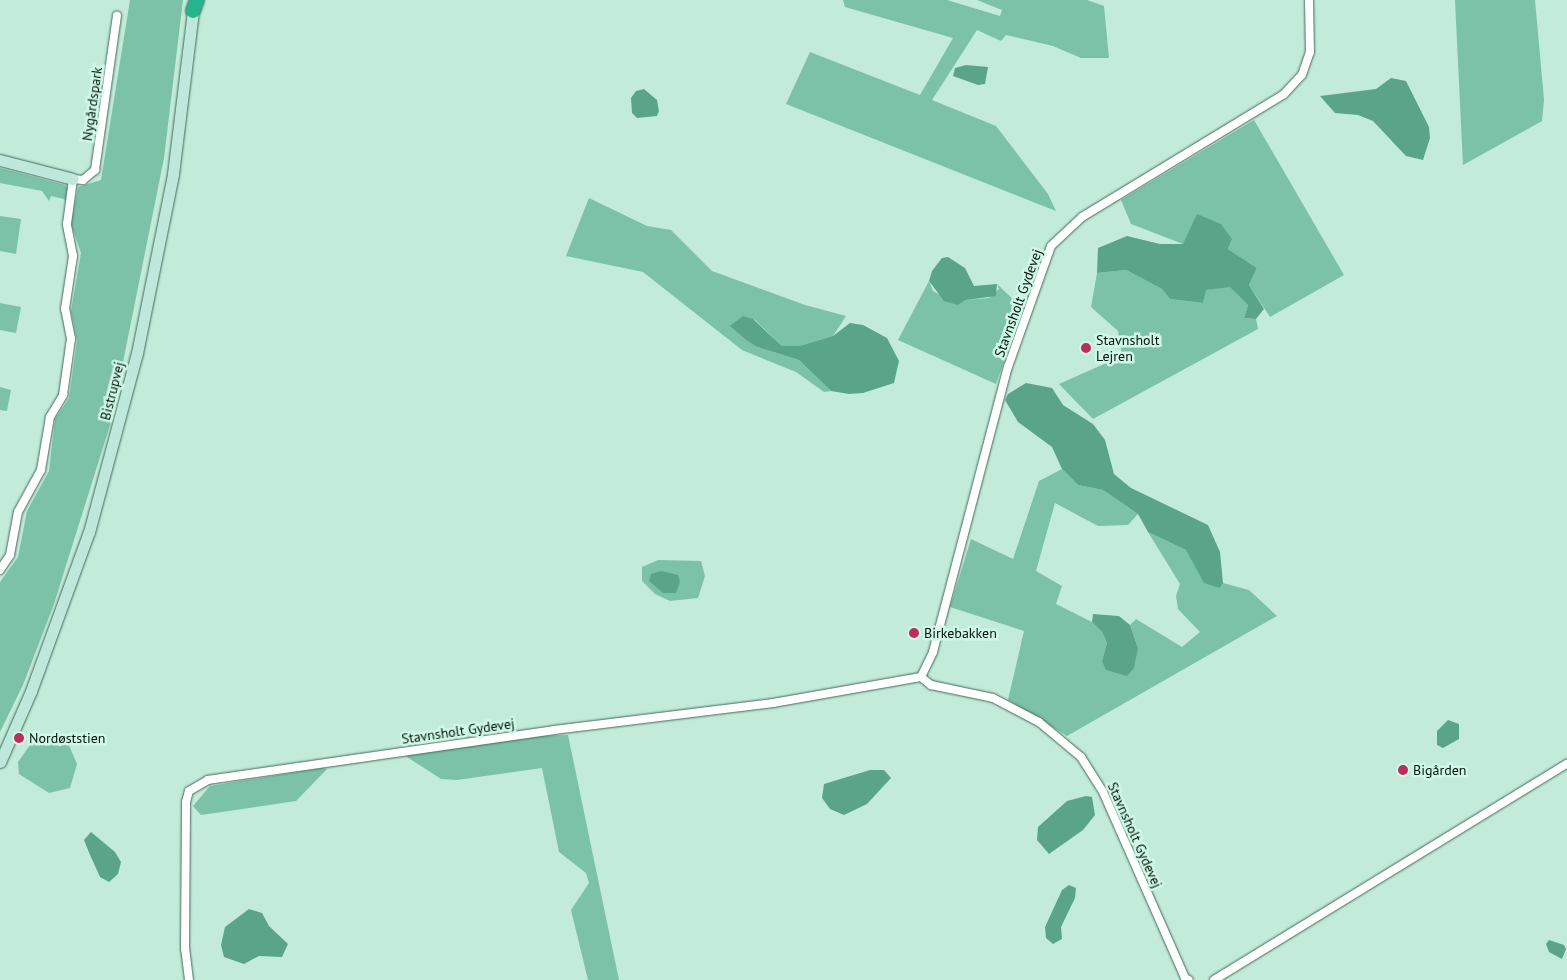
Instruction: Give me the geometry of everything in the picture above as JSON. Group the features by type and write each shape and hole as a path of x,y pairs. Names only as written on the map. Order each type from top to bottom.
{"main road":[{"name":"Bistrupvej","path":"0,762 31,691 89,532 132,371 173,174 194,3"},
{"path":"0,160 72,179"}],"street":[{"name":"Stavnsholt Gydevej","path":"921,677 935,643 1008,367 1051,246 1082,217 1284,94 1302,75 1310,52 1309,0"},
{"name":"Nygårdspark","path":"72,179 82,180 95,170 117,16"},
{"path":"0,570 10,555 18,512 41,470 50,417 62,395 71,339 65,309 73,256 67,224 72,179"},
{"name":"Stavnsholt Gydevej","path":"189,980 186,949 186,802 189,791 208,780 554,730 773,703 921,677 931,685 993,698 1039,722 1081,757 1104,792 1185,978 1189,980"},
{"path":"1214,980 1567,764"}],"shaded area":[{"path":"130,0 183,0 164,158 111,422 54,604 23,685 0,732 0,582 18,557 27,511 49,471 55,419 69,398 77,341 71,311 81,253 71,224 78,187 101,180"},
{"path":"843,0 947,0 1000,16 1002,10 977,0 1087,0 1104,6 1109,58 1081,58 1053,46 1006,35 1001,41 977,30 932,100 996,126 1048,194 1056,211 786,104 810,52 920,95 953,38 845,7"},
{"path":"1455,0 1535,0 1544,100 1542,121 1463,165"},
{"path":"966,65 988,67 985,84 978,85 953,76 955,68"},
{"path":"1391,78 1406,81 1429,127 1430,138 1423,160 1406,156 1373,121 1358,115 1335,113 1320,96 1376,89"},
{"path":"644,89 657,100 659,111 657,116 637,118 632,113 631,98 636,91"},
{"path":"1254,120 1344,275 1270,317 1249,285 1257,268 1228,249 1232,239 1183,244 1131,224 1121,200"},
{"path":"0,168 65,185 68,188 66,203 64,199 51,196 49,201 42,191 0,183"},
{"path":"589,198 647,226 671,230 712,271 805,305 846,316 833,336 799,346 782,346 754,319 757,347 799,360 831,391 824,392 796,372 742,350 643,272 566,256"},
{"path":"1197,214 1221,224 1232,239 1228,249 1257,268 1249,285 1264,309 1256,319 1244,318 1248,305 1230,287 1206,290 1203,303 1170,299 1162,289 1126,270 1097,273 1098,248 1127,236 1160,244 1183,244"},
{"path":"0,216 21,219 16,254 0,251"},
{"path":"948,257 965,268 974,286 997,284 996,296 966,300 958,305 944,301 929,281 932,271 942,258"},
{"path":"1126,270 1162,289 1170,299 1203,303 1205,290 1230,286 1248,305 1244,318 1256,319 1258,329 1093,419 1059,384 1122,356 1118,331 1091,307 1097,273"},
{"path":"929,281 933,291 958,305 966,300 989,298 999,289 997,284 1017,303 1025,303 996,384 898,340"},
{"path":"0,303 21,307 16,333 0,330"},
{"path":"743,316 753,319 782,346 799,346 833,336 850,323 863,325 887,338 899,361 894,383 863,393 849,394 831,391 799,360 757,347 730,326"},
{"path":"1026,383 1052,388 1063,405 1093,424 1105,440 1114,474 1131,488 1208,525 1220,552 1223,583 1220,588 1204,583 1186,550 1148,532 1138,514 1103,490 1078,485 1062,469 1052,447 1018,422 1005,400 1008,394"},
{"path":"0,387 11,390 7,411 0,410"},
{"path":"1062,469 1078,485 1103,490 1138,514 1128,525 1098,526 1055,503 1036,571 1062,586 1056,604 1092,622 1102,632 1107,643 1102,661 1138,648 1130,625 1136,619 1182,647 1200,632 1178,609 1176,596 1180,584 1148,532 1186,550 1220,588 1223,583 1249,590 1277,616 1067,736 1008,700 1024,631 950,607 971,539 1013,559 1039,481"},
{"path":"658,560 701,561 705,576 698,598 670,601 655,594 642,581 642,567"},
{"path":"661,571 678,575 680,582 676,593 663,593 649,581 651,574"},
{"path":"1093,614 1119,616 1130,625 1138,648 1134,668 1127,676 1106,670 1102,661 1107,643 1102,632 1092,622"},
{"path":"1448,720 1459,724 1459,739 1443,748 1437,745 1437,731"},
{"path":"568,735 619,980 588,980 571,910 589,883 586,873 559,852 542,768 457,780 441,779 404,755 531,736"},
{"path":"65,736 77,764 70,788 49,793 19,774 18,762 30,745"},
{"path":"322,768 327,769 296,801 201,815 193,806 210,786"},
{"path":"870,770 884,770 891,778 867,804 844,815 830,809 822,798 824,784"},
{"path":"1086,796 1092,797 1095,815 1083,830 1049,854 1037,840 1038,827 1067,801"},
{"path":"91,832 115,852 121,862 118,874 109,882 100,877 84,840"},
{"path":"1069,885 1076,888 1075,898 1061,927 1062,939 1053,944 1046,938 1045,927 1062,890"},
{"path":"249,909 262,913 269,926 288,944 282,957 259,956 244,964 224,957 221,945 225,927"},
{"path":"1549,940 1564,945 1566,949 1562,959 1549,952 1546,944"}],"place":[{"name":"Stavnsholt Lejren","path":"1086,348"},
{"name":"Birkebakken","path":"914,633"},
{"name":"Nordøststien","path":"19,738"},
{"name":"Bigården","path":"1403,770"}]}
